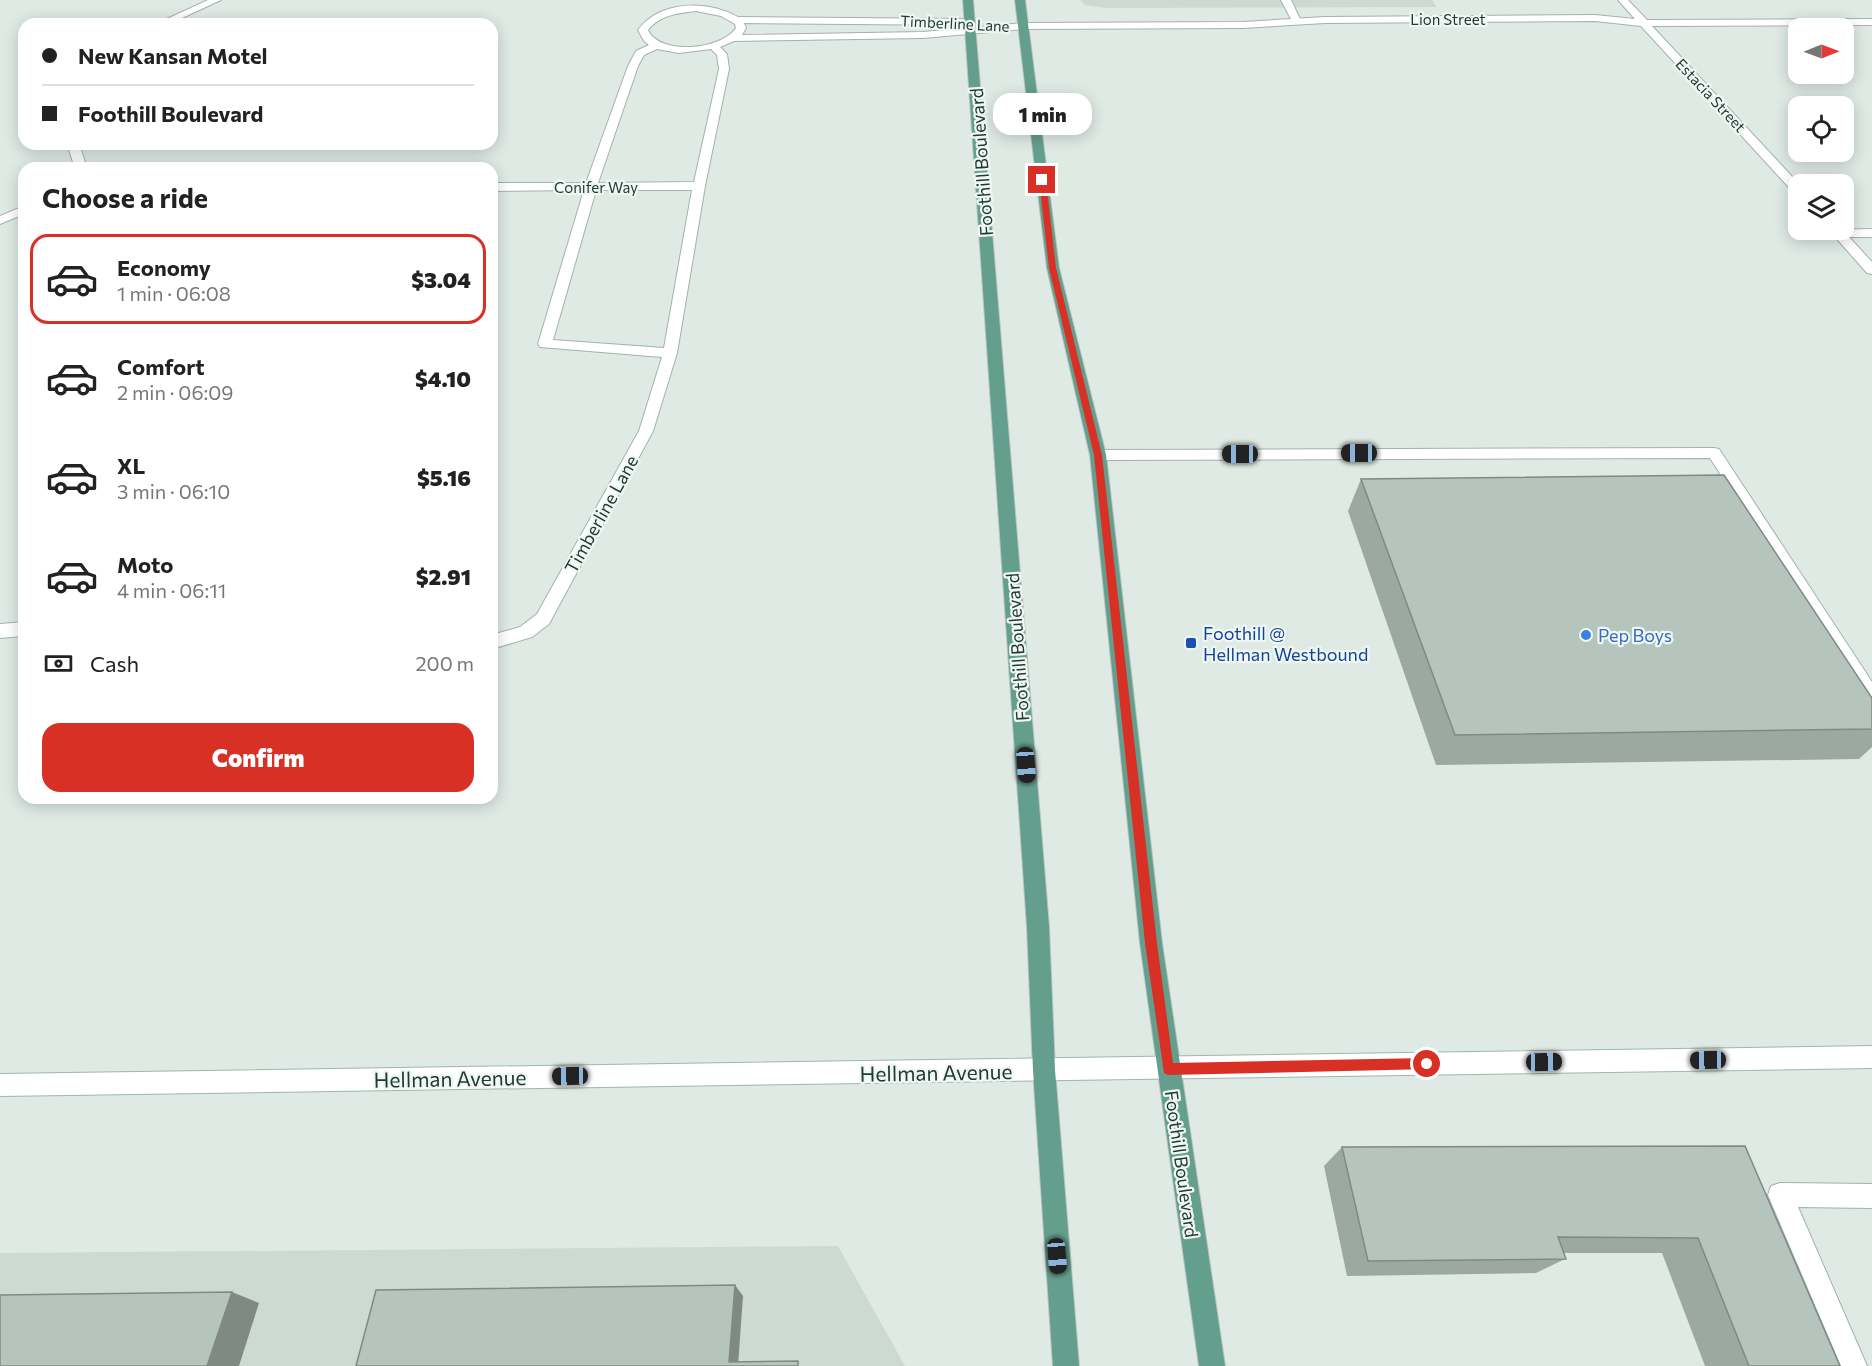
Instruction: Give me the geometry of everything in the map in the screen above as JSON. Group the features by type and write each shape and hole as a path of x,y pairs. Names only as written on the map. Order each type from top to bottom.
{"main road":[{"name":"Foothill Boulevard","path":"968,0 1038,927 1044,1070 1066,1366"},
{"name":"Foothill Boulevard","path":"1020,0 1053,268 1098,455 1151,943 1212,1366"}],"street":[{"path":"175,18 216,0"},
{"path":"1286,0 1296,21"},
{"name":"Estacia Street","path":"1623,0 1788,179"},
{"path":"723,12 735,5"},
{"path":"696,8 723,12 736,20 740,28 732,38 713,46 678,50 657,45 644,37 643,30 663,9 696,8"},
{"name":"Lion Street","path":"1024,26 1243,25 1326,20 1595,18 1644,23 1872,22"},
{"name":"Timberline Lane","path":"736,20 1024,26"},
{"name":"Timberline Lane","path":"732,38 922,35 970,26"},
{"path":"657,45 640,53 633,66 591,187 545,344 670,353"},
{"name":"Timberline Lane","path":"498,640 526,632 543,619 646,431 670,353 699,186 724,69 722,54 713,46"},
{"name":"Conifer Way","path":"498,187 699,186"},
{"path":"0,220 18,212"},
{"path":"1854,232 1872,233"},
{"path":"1844,240 1872,270"},
{"path":"1098,455 1714,453 1872,697"},
{"path":"0,631 18,630"},
{"name":"Hellman Avenue","path":"0,1084 1168,1069 1872,1057"},
{"path":"1854,1366 1779,1195 1872,1196"}],"shaded area":[{"path":"1080,0 1432,0 1437,7 1106,8 1085,5"},
{"path":"838,1246 905,1366 0,1366 0,1253"}],"building":[{"name":"Pep Boys","path":"1724,475 1872,698 1872,729 1455,735 1361,479"},
{"path":"1745,1146 1840,1366 1749,1366 1698,1238 1558,1237 1566,1259 1368,1261 1342,1147"},
{"path":"735,1285 729,1362 798,1361 798,1366 356,1366 376,1290"},
{"path":"232,1292 207,1366 0,1366 0,1295"}],"place":[{"name":"Pep Boys","path":"1586,635"},
{"name":"Foothill @ Hellman Westbound","path":"1191,643"}],"route":[{"path":"1042,180 1053,268 1098,455 1151,943 1168,1069 1427,1064"}]}
